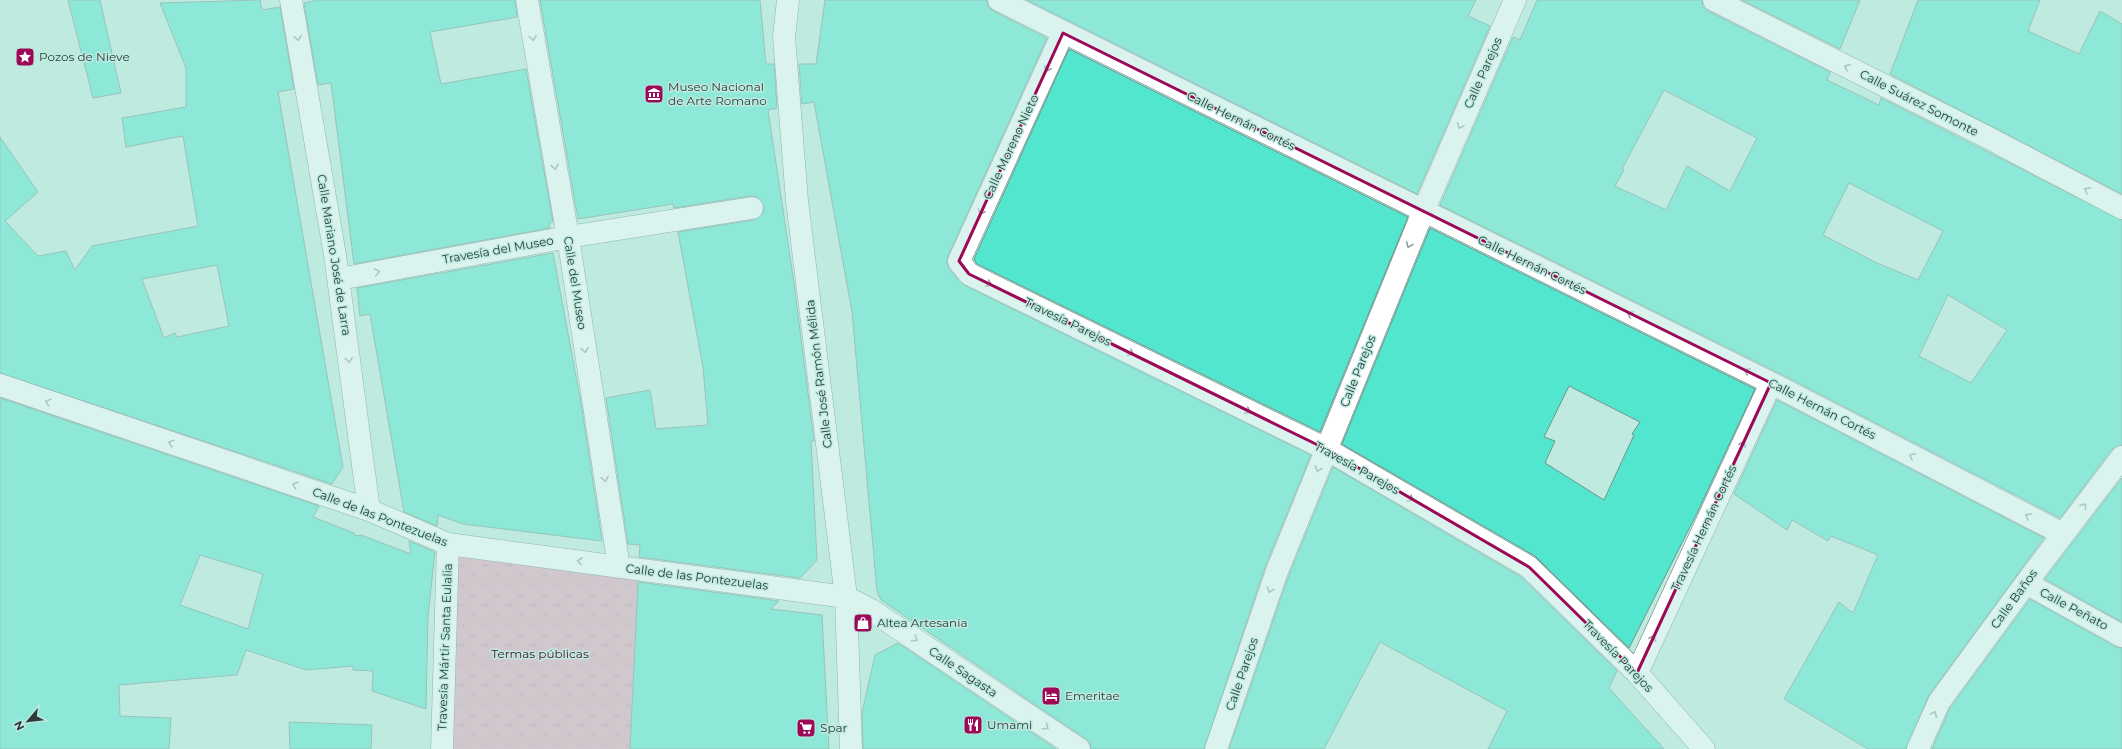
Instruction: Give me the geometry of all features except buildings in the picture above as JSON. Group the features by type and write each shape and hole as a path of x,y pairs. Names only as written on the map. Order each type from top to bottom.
{"street":[{"name":"Calle Mariano José de Larra","path":"291,0 339,279 369,510"},
{"name":"Calle del Museo","path":"527,0 568,237 619,566"},
{"name":"Calle José Ramón Mélida","path":"788,0 784,37 797,200 846,597 852,749"},
{"name":"Calle Hernán Cortés","path":"999,0 1423,212 1771,383 2063,534"},
{"name":"Calle Parejos","path":"1216,749 1277,571 1423,212 1515,0"},
{"name":"Calle Suárez Somonte","path":"1714,0 1985,136 2122,208"},
{"name":"Calle Moreno Nieto","path":"959,261 1063,33"},
{"name":"Travesía del Museo","path":"339,279 568,237 752,208"},
{"name":"Travesía Parejos","path":"959,261 969,274 1326,449 1529,567 1637,673 1704,749"},
{"name":"Travesía Hernán Cortés","path":"1637,673 1771,383"},
{"name":"Calle de las Pontezuelas","path":"0,385 369,510 448,544 846,597"},
{"name":"Calle Baños","path":"1918,749 1939,702 2026,583 2122,457"},
{"name":"Travesía Mártir Santa Eulalia","path":"442,749 448,544"},
{"name":"Calle Peñato","path":"2026,583 2122,636"},
{"name":"Calle Sagasta","path":"846,597 871,610 1079,749"}],"highlighted area":[{"path":"1063,33 1771,383 1637,673 1529,567 1326,449 969,274 959,261"}],"green space":[{"name":"Termas públicas","path":"448,544 639,569 630,749 442,749"}],"place":[{"name":"Pozos de Nieve","path":"25,57"},
{"name":"Museo Nacional de Arte Romano","path":"654,94"},
{"name":"Altea Artesania","path":"863,623"},
{"name":"Emeritae","path":"1051,696"},
{"name":"Umami","path":"973,725"},
{"name":"Spar","path":"806,728"}]}
